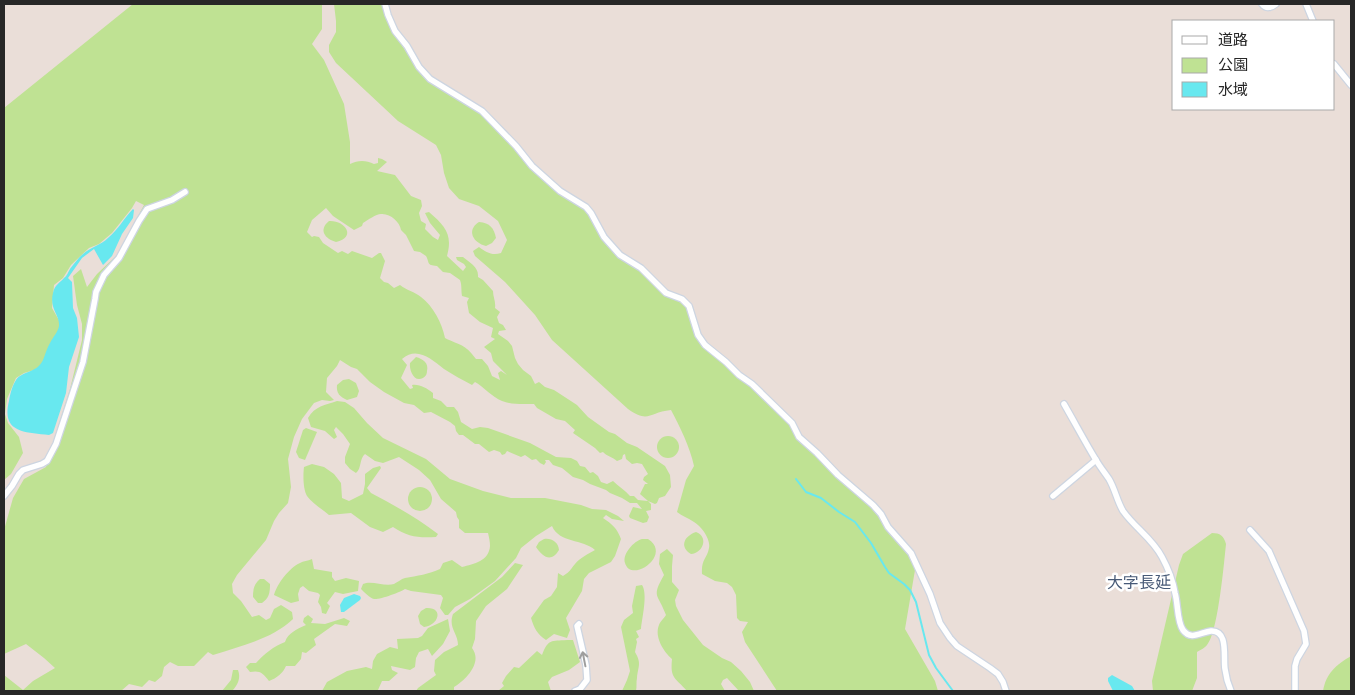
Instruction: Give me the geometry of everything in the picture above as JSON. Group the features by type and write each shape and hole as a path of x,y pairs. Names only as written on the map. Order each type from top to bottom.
{"street":[{"path":"385,4 395,30 419,67 430,79 482,111 516,146 532,166 560,191 586,207 604,237 620,255 641,268 666,293 682,299 689,306 698,335 705,345 752,384 792,423 799,437 838,475 873,505 881,514 888,528 911,553 930,594 940,622 950,638 957,646 998,674 1006,691"},
{"path":"1262,4 1267,8 1276,4"},
{"path":"1306,4 1313,20"},
{"path":"1335,65 1351,85"},
{"path":"4,496 19,474 23,470 42,464 47,460 56,444 83,362 94,299 104,275 122,253 139,221 148,209 172,200 185,192"},
{"path":"1064,404 1112,484 1122,509 1154,544 1162,556 1175,591 1179,622 1184,632 1194,636 1212,631 1217,632 1222,637 1226,680 1231,691"},
{"path":"1053,496 1096,460"},
{"path":"1250,530 1269,551 1304,631 1306,644 1295,666 1295,691"},
{"path":"576,691 587,680 586,665 577,626 579,624"}],"green space":[{"path":"133,4 322,4 322,29 312,44 324,60 344,104 350,142 350,164 362,161 374,164 378,163 378,158 387,162 377,171 395,175 411,196 421,200 422,206 419,213 421,221 426,224 425,229 438,240 440,235 430,223 425,213 429,212 446,231 449,242 447,256 463,271 466,267 456,257 463,257 474,266 478,277 493,291 495,308 500,312 497,317 499,323 506,330 499,331 498,334 512,346 518,364 531,376 535,384 539,382 545,387 554,390 577,405 588,417 609,432 637,447 665,466 670,475 671,487 665,496 659,498 657,503 648,501 651,504 651,510 646,511 649,517 647,522 643,523 629,516 633,507 642,509 637,503 630,503 606,490 573,477 562,468 553,465 549,460 545,460 544,465 536,459 532,460 525,455 521,457 507,451 502,455 494,450 489,452 479,444 475,444 463,435 459,435 455,426 450,422 431,412 424,413 414,405 404,403 384,392 357,369 340,360 327,378 326,392 334,400 322,400 314,403 302,419 294,437 288,459 291,487 288,503 274,521 266,540 237,575 232,584 233,593 252,617 259,615 266,620 270,618 274,609 281,605 292,612 293,619 276,632 256,641 213,655 208,652 194,666 178,666 170,662 164,667 162,676 155,682 149,680 142,687 129,684 121,691 4,691 4,675 23,690 33,681 55,668 26,644 4,654 4,530 13,498 24,479 46,467 70,389 82,340 82,324 73,276 81,269 87,287 97,274 117,255 144,205 136,201 112,233 99,244 89,248 71,265 63,278 54,285 52,308 60,322 60,328 38,369 24,373 16,378 7,399 5,414 8,423 19,437 23,453 11,474 4,480 4,108","holes":["326,208 333,216 354,230 379,214 388,215 394,219 406,235 414,251 426,256 430,264 437,266 443,272 450,273 460,280 462,296 469,298 467,302 469,313 480,322 493,328 491,337 495,339 484,347 491,353 493,361 507,375 501,371 498,373 500,380 492,376 488,366 482,359 476,359 465,347 445,338 436,315 421,297 400,285 394,288 384,282 380,278 385,261 381,253 372,258 352,251 348,254 342,251 338,253 323,243 319,237 312,237 307,232 312,220","413,354 424,355 472,385 475,382 502,401 514,404 534,404 537,408 556,419 565,421 575,430 573,433 600,453 603,452 617,461 622,459 625,454 626,459 632,464 642,464 648,474 643,480 648,484 645,484 640,494 648,501 638,500 634,496 630,496 613,481 607,484 601,482 598,476 593,472 590,473 585,467 580,466 577,461 571,458 556,457 530,443 488,428 472,429 461,422 458,412 454,407 447,407 441,401 433,398 433,393 428,389 415,385 412,385 413,388 410,389 401,378 407,365 402,359"]},
{"path":"334,4 383,4 392,31 425,77 436,86 482,114 511,145 583,207 618,256 687,308 696,334 773,407 872,507 884,525 909,554 915,570 905,629 935,681 938,691 777,691 745,642 742,632 748,622 740,621 737,618 736,595 732,587 727,583 715,581 702,574 702,565 709,548 707,537 697,524 677,512 686,480 694,466 687,444 671,410 649,416 640,416 628,409 552,340 535,315 505,282 475,256 473,251 479,247 492,254 501,253 507,240 498,221 479,206 459,199 449,188 441,155 436,145 398,121 336,63 329,52 329,45 336,32"},
{"path":"329,221 335,221 344,226 347,233 342,240 336,242 324,234 324,228"},
{"path":"479,222 489,225 495,234 496,238 486,246 478,242 473,236 473,229"},
{"path":"416,357 423,360 427,366 426,375 420,379 413,375 410,369 410,363"},
{"path":"349,379 356,383 359,391 357,397 347,400 339,394 337,385 343,380"},
{"path":"337,401 345,402 354,408 383,438 426,459 450,479 483,491 511,498 545,498 592,509 606,510 624,521 612,519 606,515 603,518 614,527 621,539 611,562 589,573 584,579 582,591 566,618 570,630 567,638 554,634 546,640 536,630 531,618 544,600 551,596 557,587 558,573 563,576 579,560 595,550 560,535 552,526 521,548 516,558 495,581 455,607 448,615 445,615 440,608 443,598 441,595 405,589 390,596 374,599 361,589 363,584 367,583 390,585 405,578 432,572 440,569 443,563 452,560 462,567 476,563 487,555 490,541 488,533 465,533 459,528 456,512 441,499 430,480 399,457 383,463 375,461 365,454 356,473 350,469 345,463 345,457 350,444 343,434 336,427 334,430 337,437 334,439 325,431 311,427 308,418 317,408"},
{"path":"306,428 317,432 305,460 299,458 296,452 303,430"},
{"path":"668,436 676,439 679,447 676,455 668,458 660,455 657,447 660,439"},
{"path":"312,464 324,467 334,474 341,483 342,498 349,501 363,494 365,474 373,468 380,466 381,468 367,488 371,493 405,512 438,534 436,537 413,536 393,527 383,532 370,527 351,513 329,515 312,501 306,493 304,467"},
{"path":"420,487 428,491 432,499 428,507 420,511 412,507 408,499 412,491"},
{"path":"696,532 702,537 703,544 699,551 691,554 685,548 684,542 688,536"},
{"path":"1212,533 1223,537 1226,544 1220,597 1214,627 1207,645 1197,652 1197,678 1192,691 1153,691 1152,681 1183,554"},
{"path":"544,539 552,540 556,543 559,550 553,556 544,556 536,547"},
{"path":"642,539 648,539 654,545 656,552 653,559 642,569 629,569 625,563 625,556 632,545"},
{"path":"667,549 673,555 672,582 679,590 675,600 683,620 703,645 731,662 741,671 750,682 754,691 739,691 727,678 721,684 725,691 687,691 674,677 672,659 663,648 658,634 659,625 666,615 657,595 664,575 659,564 660,554"},
{"path":"312,559 314,569 332,572 332,577 335,581 346,578 359,581 358,591 343,594 335,592 327,603 330,606 326,614 322,613 318,602 320,595 309,591 303,586 298,594 299,601 291,603 274,595 288,572 301,562"},
{"path":"515,563 523,565 507,589 486,606 476,621 475,639 472,648 476,659 472,670 454,687 454,691 416,691 436,675 434,671 435,660 444,652 458,645 457,637 452,627 453,614 502,577"},
{"path":"260,579 264,579 270,584 270,590 266,599 262,603 258,603 253,597 253,592 255,585"},
{"path":"642,585 645,600 641,629 636,631 639,637 636,639 635,652 639,665 636,691 622,691 630,671 621,627 624,620 633,613 632,606 636,586"},
{"path":"426,608 435,610 437,616 433,623 424,627 420,624 418,616"},
{"path":"308,615 313,619 311,623 325,624 344,618 350,621 347,626 335,624 314,639 316,645 306,653 302,652 301,659 295,666 286,666 272,680 269,681 259,672 250,672 246,667 250,663 256,663 262,656 285,642 293,632 306,625 303,622 304,618"},
{"path":"448,619 450,631 443,644 432,656 428,649 419,652 415,667 410,670 391,666 392,670 398,673 389,681 382,681 378,690 322,691 327,682 347,671 366,667 372,669 373,661 377,654 390,647 398,649 397,639 418,638 428,628"},
{"path":"573,640 580,662 569,670 552,677 548,682 551,691 498,691 504,686 502,683 514,667 519,668 537,651 542,655 548,643"},
{"path":"1351,656 1351,691 1323,691 1332,670"},
{"path":"233,670 238,670 239,679 237,684 232,691 222,691 231,680"}],"water":[{"path":"133,209 133,218 122,234 112,256 103,265 94,249 82,258 68,278 72,282 73,308 77,318 79,337 69,367 66,393 53,433 49,435 40,434 17,429 8,419 7,412 11,393 19,377 37,368 43,360 58,330 59,322 52,303 53,293 57,284 66,276 79,257 112,235"},
{"path":"354,594 360,596 360,600 344,612 341,612 340,605 344,598"},
{"path":"1112,675 1132,686 1135,691 1113,691 1108,681 1108,678"}],"waterway":[{"path":"796,479 806,492 821,498 855,522 871,543 889,573 910,590 916,602 929,655 953,691"}],"district":[{"name":"大字長延","path":"1139,582"}]}
